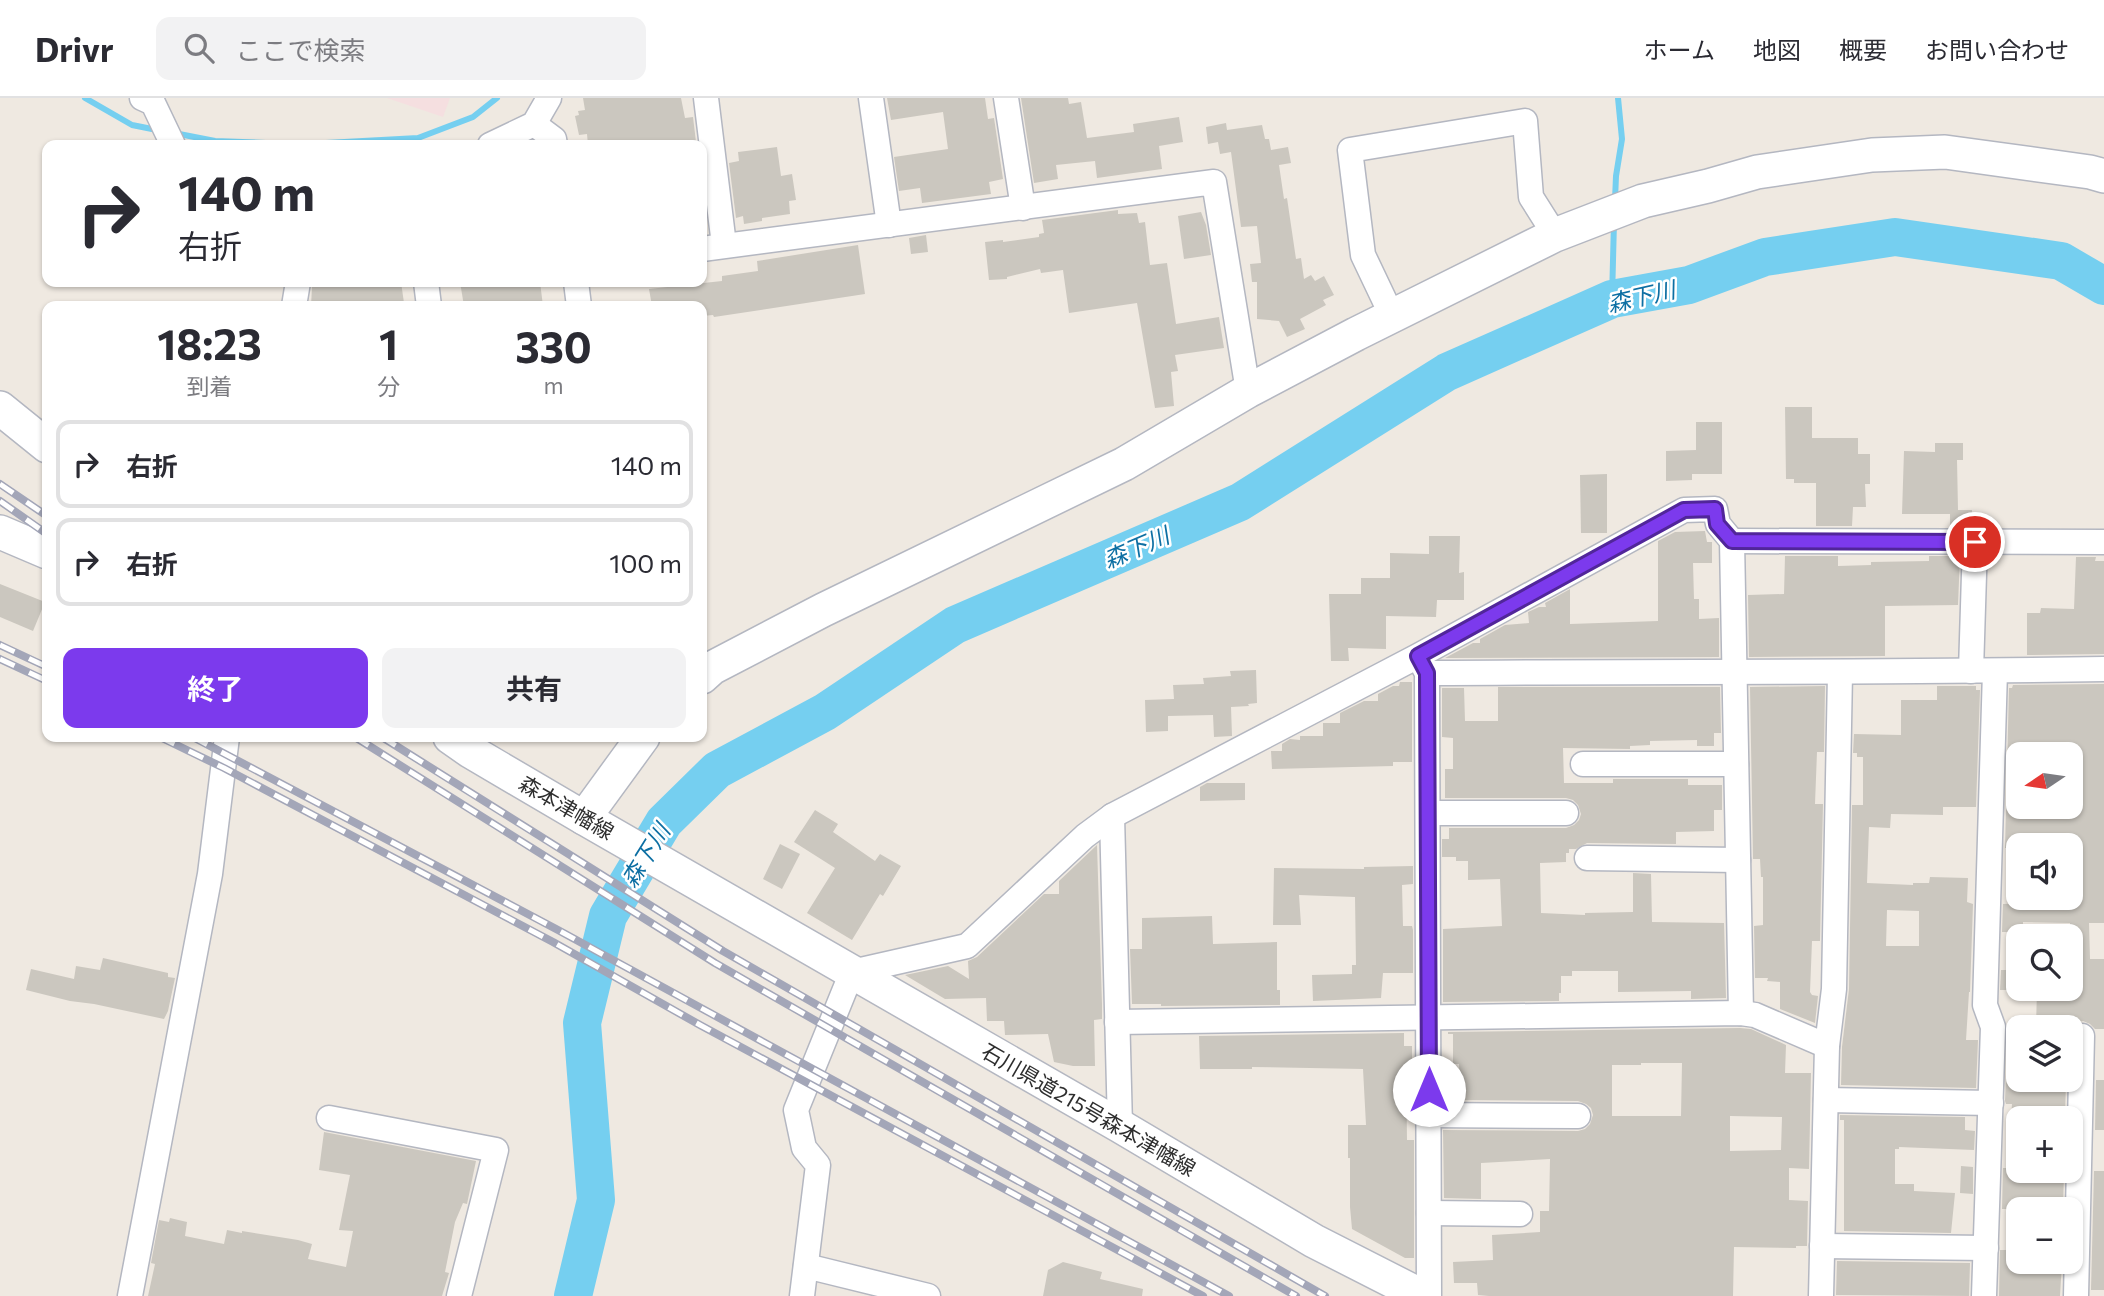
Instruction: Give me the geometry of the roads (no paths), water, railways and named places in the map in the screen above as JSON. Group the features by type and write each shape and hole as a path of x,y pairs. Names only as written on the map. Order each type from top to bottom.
{"street":[{"path":"142,98 153,103 168,135"},
{"path":"500,140 534,124 549,98"},
{"path":"706,98 713,247 1214,182 1248,391"},
{"path":"871,98 889,225"},
{"path":"1006,98 1023,208"},
{"path":"1392,316 1363,255 1350,150 1525,121 1531,197 1555,235"},
{"path":"534,124 554,140"},
{"path":"707,672 823,610 1124,464 1248,391 1392,316 1555,235 1643,201 1757,172 1872,155 1945,152 2104,176"},
{"path":"0,408 42,442"},
{"path":"802,1296 818,1166 804,1148 796,1110 852,972 967,946 1085,836 1112,816 1423,664 1684,510 1715,509 1717,524 1732,541 1741,1013"},
{"path":"0,532 42,550"},
{"path":"1732,541 2104,542"},
{"path":"1975,542 1983,671 1985,1005 1993,1027 1984,1296"},
{"path":"1423,664 1840,673 2104,669"},
{"path":"1423,664 1429,1017 1429,1296"},
{"path":"1821,1296 1827,1046 1834,989 1840,673"},
{"path":"130,1296 211,874 226,742"},
{"name":"森本津幡線","path":"457,742 758,918"},
{"path":"584,818 639,742"},
{"path":"1583,764 1736,764"},
{"path":"1427,813 1566,813"},
{"path":"1112,816 1120,1126"},
{"path":"1587,858 1738,860"},
{"name":"石川県道215号森本津幡線","path":"758,918 1314,1241 1422,1296"},
{"path":"1117,1022 1741,1013 1755,1015 1827,1046"},
{"path":"2076,1296 2081,1092"},
{"path":"1826,1100 1991,1103"},
{"path":"1429,1115 1578,1116"},
{"path":"329,1118 496,1150 459,1296"},
{"path":"1429,1213 1520,1214"},
{"path":"1822,1246 1986,1248"},
{"path":"806,1266 928,1296"}],"waterway":[{"path":"85,98 132,125 157,130"},
{"path":"381,140 418,138 473,117 497,98"},
{"path":"1615,200 1622,139 1618,98"},
{"path":"174,133 210,140"},
{"path":"1612,299 1614,222"},
{"name":"森下川","path":"573,1296 596,1200 582,1023 608,916 664,822 717,770 825,712 955,625 1240,502 1447,372 1612,299 1689,285 1765,257 1895,237 2061,261 2104,286"}],"railway":[{"path":"0,484 42,513"},
{"path":"0,501 42,530"},
{"path":"0,645 42,665"},
{"path":"0,659 42,679"},
{"path":"170,742 553,942 700,1025 1203,1296"},
{"path":"202,742 558,930 1229,1296"},
{"path":"363,742 715,963 1296,1296"},
{"path":"390,742 723,951 1325,1296"}]}
